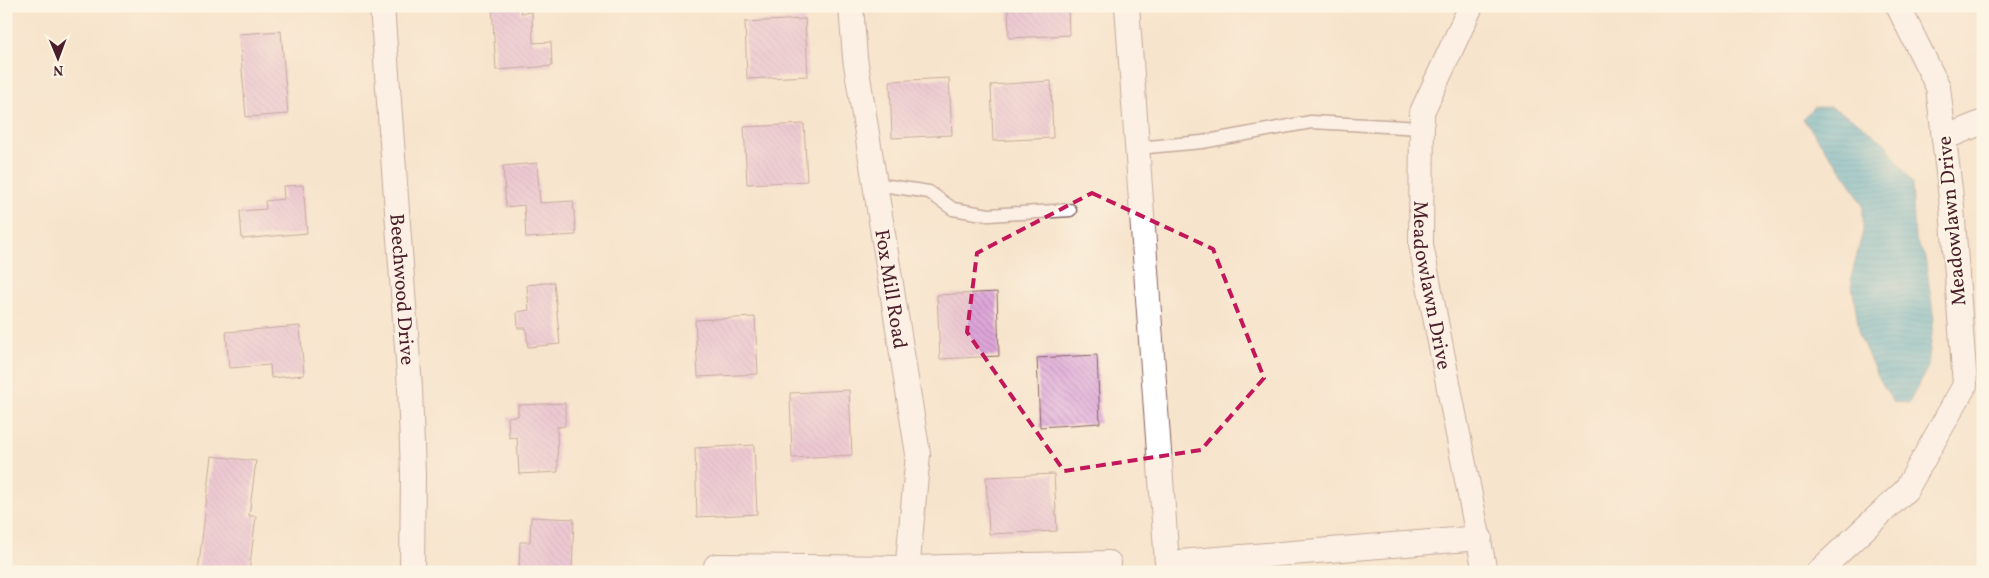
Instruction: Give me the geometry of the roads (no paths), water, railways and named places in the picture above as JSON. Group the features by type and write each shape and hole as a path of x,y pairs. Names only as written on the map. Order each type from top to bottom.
{"street":[{"name":"Beechwood Drive","path":"382,6 410,388 413,474 412,572"},
{"name":"Fox Mill Road","path":"851,6 855,58 918,454 908,570"},
{"path":"1127,6 1167,563 1480,538"},
{"name":"Meadowlawn Drive","path":"1472,6 1422,112 1421,245 1480,538 1485,572"},
{"name":"Meadowlawn Drive","path":"1818,572 1906,490 1965,385 1952,207 1938,87 1898,6"},
{"path":"1944,138 1983,122"},
{"path":"716,566 908,570 1109,563"}],"lane":[{"path":"1138,148 1202,142 1311,122 1422,128"},
{"path":"875,184 929,192 953,209 990,215 1070,210"}],"water":[{"path":"1814,107 1831,107 1857,121 1887,145 1912,183 1915,239 1925,257 1934,318 1928,367 1909,403 1893,402 1876,373 1860,337 1851,278 1863,231 1863,206 1848,179 1803,119"}]}
